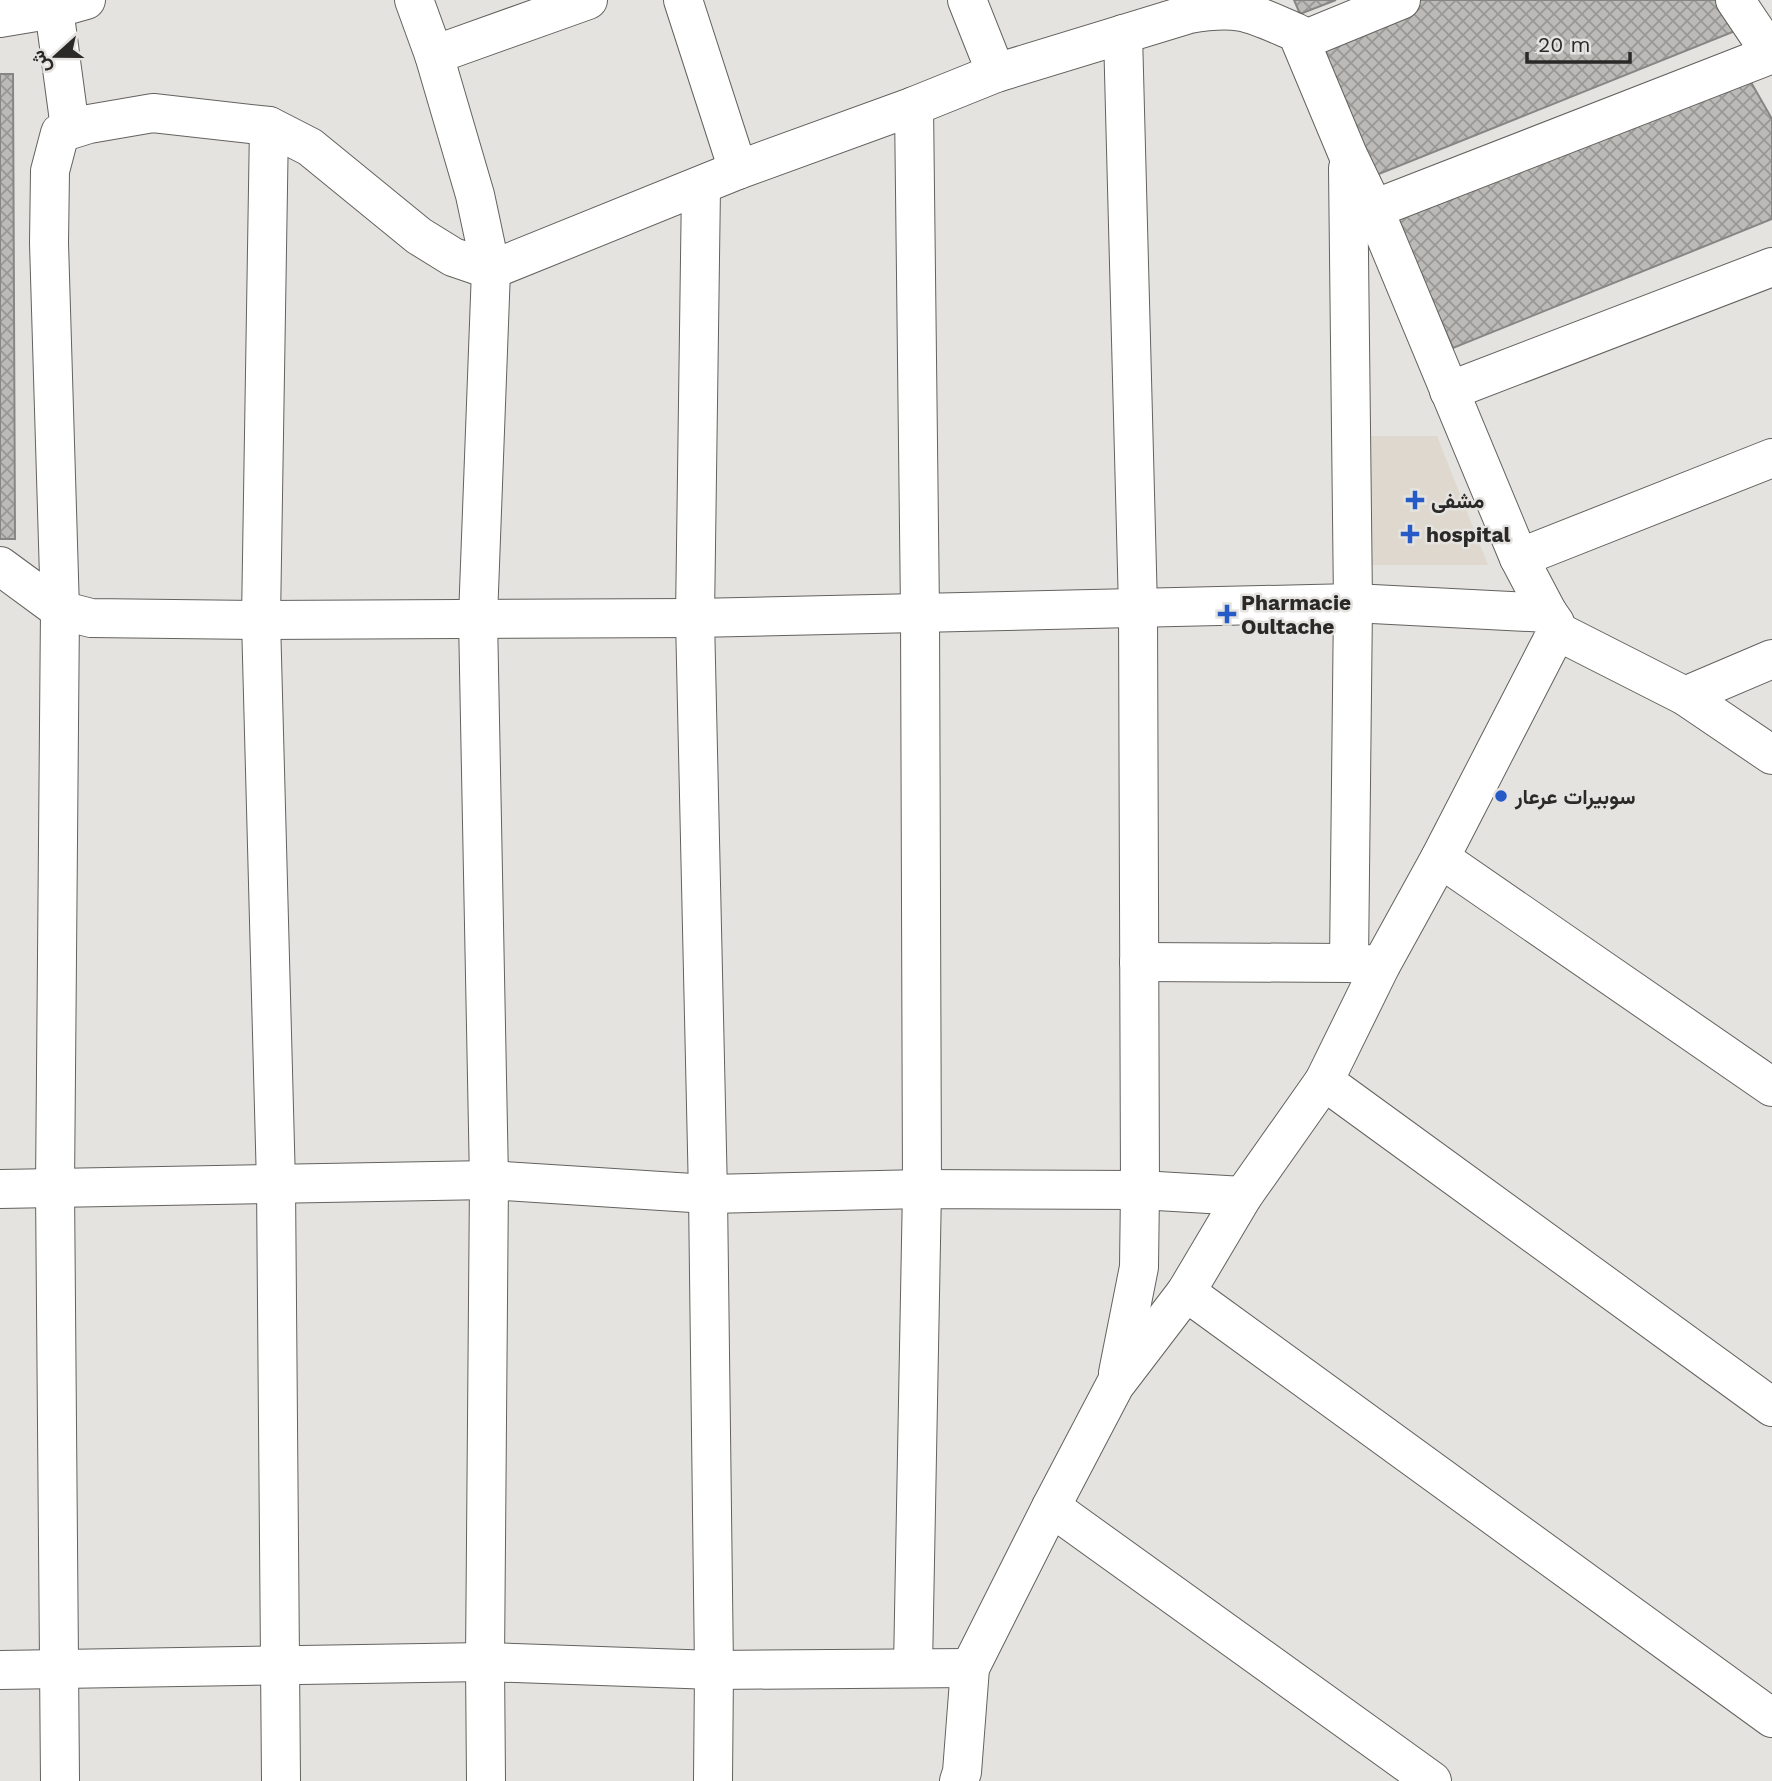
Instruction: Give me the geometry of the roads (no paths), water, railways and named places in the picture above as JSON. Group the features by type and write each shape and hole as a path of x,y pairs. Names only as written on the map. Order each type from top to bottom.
{"street":[{"path":"414,0 434,55 475,195 491,270 478,618 489,1180 486,1781"},
{"path":"434,55 587,0"},
{"path":"683,0 738,170"},
{"path":"967,0 996,73"},
{"path":"1280,0 1299,37 1348,156 1374,209 1519,558 1552,622"},
{"path":"61,1781 55,1187 60,610 49,243 50,171 55,145 61,133 70,128 153,113 269,126 310,147 419,236 453,257 491,270 738,170 996,73 1189,14 1219,8 1247,11 1299,37 1401,0"},
{"path":"1374,209 1772,54 1735,0"},
{"path":"0,18 70,5 70,128"},
{"path":"1115,1385 1139,1267 1140,1190 1138,608 1123,34"},
{"path":"913,1667 922,1189 920,612 914,106"},
{"path":"269,126 261,620 276,1184 281,1781"},
{"path":"1348,156 1353,603 1365,964"},
{"path":"701,187 695,618 708,1194 713,1781"},
{"path":"1449,391 1772,267"},
{"path":"1519,558 1772,458"},
{"path":"0,566 60,610 91,618 695,618 1353,603 1552,622 1685,696 1772,755"},
{"path":"965,1778 970,1668 1051,1507 1115,1385 1186,1292 1243,1196 1324,1081 1365,964 1440,858 1552,622"},
{"path":"1685,696 1772,660"},
{"path":"1440,858 1772,1087"},
{"path":"1139,962 1365,964"},
{"path":"1324,1081 1772,1407"},
{"path":"0,1189 489,1180 708,1194 922,1189 1140,1190 1243,1196"},
{"path":"1186,1292 1772,1718"},
{"path":"1051,1507 1432,1781"},
{"path":"0,1670 485,1662 714,1670 970,1668"}],"place":[{"name":"مشفى","path":"1415,500"},
{"name":"hospital","path":"1410,534"},
{"name":"Pharmacie Oultache","path":"1227,614"},
{"name":"سوبيرات عرعار","path":"1501,796"}]}
